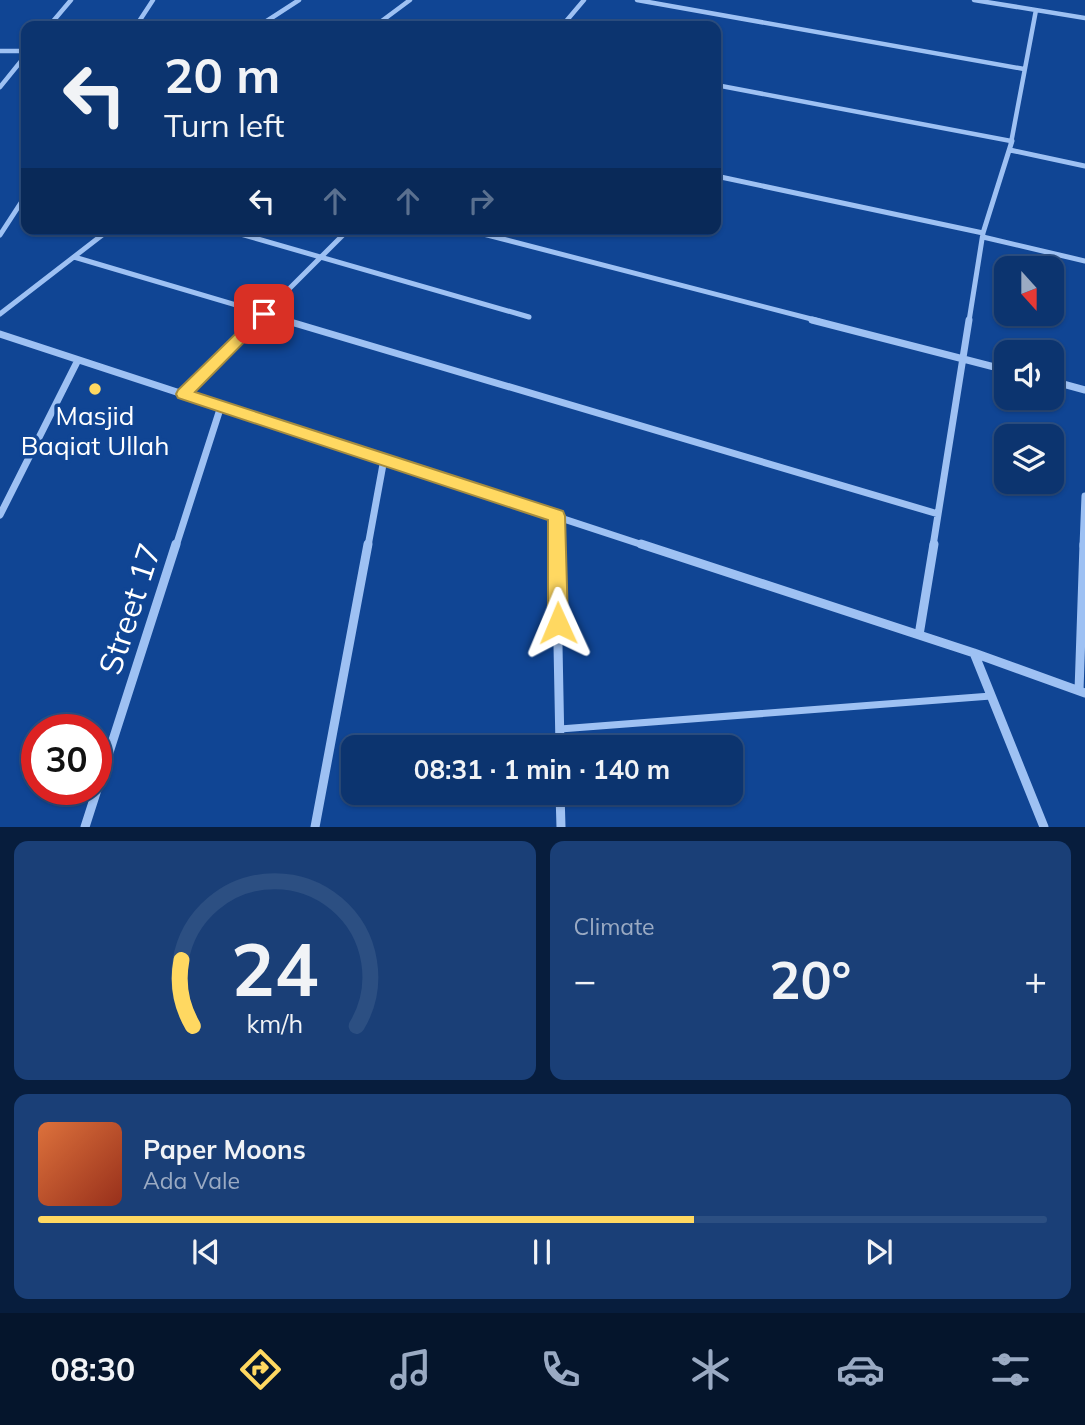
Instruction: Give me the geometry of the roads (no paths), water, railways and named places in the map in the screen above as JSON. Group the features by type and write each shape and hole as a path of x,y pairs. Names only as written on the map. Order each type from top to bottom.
{"street":[{"path":"54,21 71,0"},
{"path":"139,21 153,0"},
{"path":"267,21 299,0"},
{"path":"382,21 410,0"},
{"path":"566,21 584,0"},
{"path":"637,0 1024,69"},
{"path":"974,0 1085,18"},
{"path":"919,635 983,235 1010,150 1036,10"},
{"path":"0,51 21,53"},
{"path":"0,87 21,60"},
{"path":"721,86 1011,141"},
{"path":"1010,150 1085,166"},
{"path":"721,177 983,235 1085,261"},
{"path":"0,234 21,203"},
{"path":"0,220 10,220"},
{"path":"0,313 102,235"},
{"path":"243,235 529,317"},
{"path":"184,394 343,235"},
{"path":"487,235 994,367"},
{"path":"74,257 938,514"},
{"path":"0,334 974,653 1082,692 1085,496"},
{"path":"0,515 78,360"},
{"path":"1064,384 1085,390"},
{"name":"Street 17","path":"85,827 221,406"},
{"path":"315,827 384,459"},
{"path":"556,516 560,735"},
{"path":"974,653 1044,827"},
{"path":"560,805 561,827"}],"lane":[{"path":"560,729 991,696"}],"place":[{"name":"Masjid Baqiat Ullah","path":"95,389"}]}
